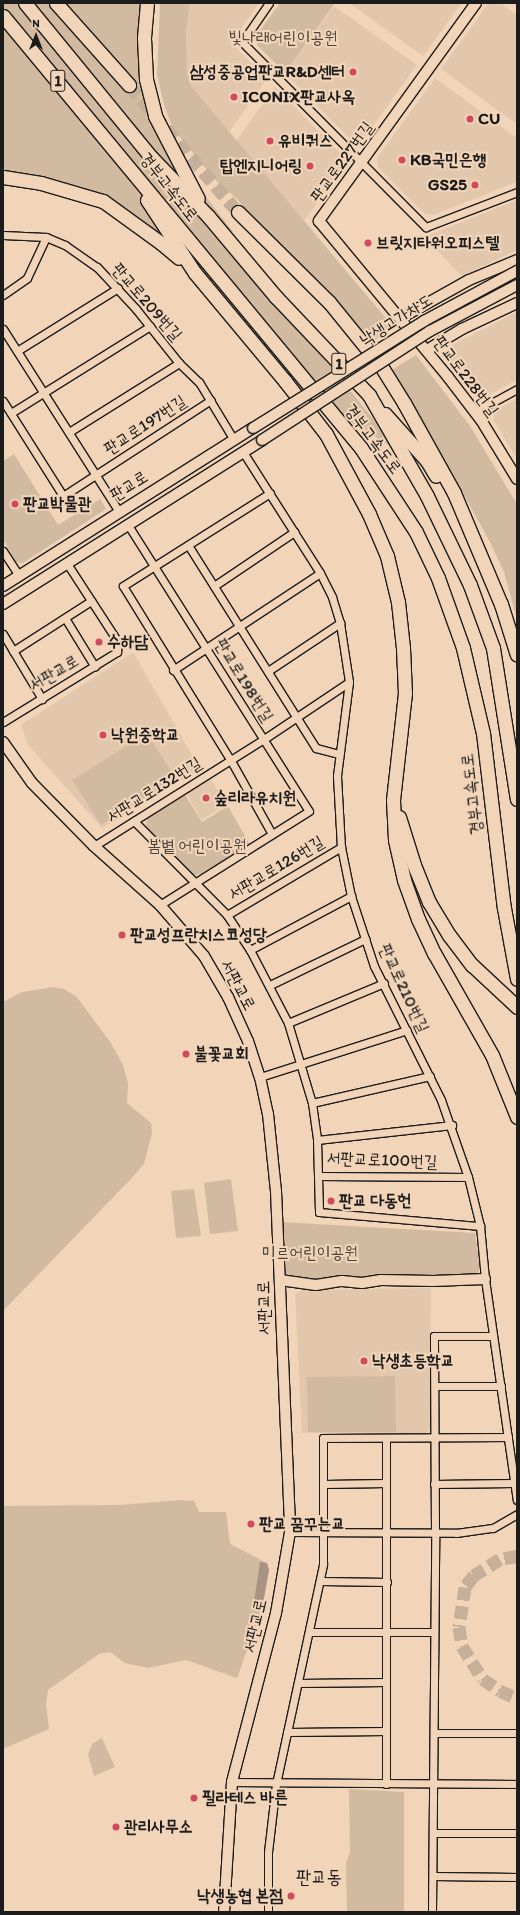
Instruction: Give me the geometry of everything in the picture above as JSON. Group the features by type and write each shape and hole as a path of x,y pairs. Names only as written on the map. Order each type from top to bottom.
{"highway":[{"name":"경부고속도로","path":"25,3 152,158 208,216 276,297 369,395 427,496 470,585 492,648 517,799"},
{"path":"56,3 129,85"},
{"path":"147,4 144,38 146,79 155,116 173,154 208,216"},
{"name":"경부고속도로","path":"3,16 113,146 210,268 361,448 416,532 438,578 463,648 483,733 504,908 517,979"},
{"path":"113,146 195,273 285,380 326,434 369,514 387,556 398,602 405,692 393,800 395,840 404,880 418,919 434,953 492,1055 517,1117"},
{"path":"3,177 41,183 102,201 161,243 195,273"},
{"path":"3,185 41,183"},
{"path":"238,212 329,302 381,366 454,493 501,604 517,655"},
{"path":"369,395 426,461 480,554"},
{"path":"393,800 414,865 429,902 449,935 472,965 517,1007"}],"street":[{"path":"269,3 242,42 426,227 517,192"},
{"name":"판교로227번길","path":"414,333 319,221 476,3"},
{"name":"판교로209번길","path":"3,235 46,237 84,257 118,288 179,363 199,382 234,440"},
{"path":"3,295 27,278 46,237"},
{"path":"401,318 469,280 517,260"},
{"name":"낙생고가차도","path":"253,428 424,321 517,271"},
{"name":"낙생고가차도","path":"262,440 430,331 517,285"},
{"path":"17,350 118,288"},
{"path":"427,350 462,329 517,303"},
{"path":"3,400 11,413 150,326"},
{"name":"판교로197번길","path":"3,329 119,512"},
{"name":"판교로228번길","path":"414,333 475,412 517,480"},
{"name":"판교로197번길","path":"69,432 179,363"},
{"path":"475,412 517,389"},
{"name":"판교로197번길","path":"11,413 63,496 211,400"},
{"name":"판교로","path":"3,586 253,428"},
{"name":"판교로","path":"3,604 68,565 262,440"},
{"name":"판교로210번길","path":"243,452 320,573 332,597 340,623 349,682 339,754 337,818 341,847 351,896 365,939 384,983 430,1076 452,1125 468,1177 480,1226 485,1279 517,1500"},
{"path":"230,759 173,670 123,586 270,493"},
{"name":"판교로198번길","path":"128,525 309,811"},
{"path":"214,586 294,532"},
{"name":"판교로198번길","path":"188,545 298,717"},
{"path":"3,551 19,576"},
{"path":"13,651 91,601 68,565"},
{"path":"173,670 320,573"},
{"name":"서판교로","path":"3,722 115,654 118,649 118,642 91,601"},
{"path":"65,618 95,667"},
{"path":"268,671 340,623"},
{"path":"3,634 42,699"},
{"name":"서판교로132번길","path":"94,846 264,739 349,682"},
{"path":"298,717 316,748 339,754"},
{"name":"서판교로","path":"3,742 32,783 94,846 160,905 187,933 211,966 240,1024 260,1077 272,1137 280,1280 290,1532 276,1613 232,1782 224,1912"},
{"name":"서판교로126번길","path":"230,759 272,834"},
{"name":"서판교로126번길","path":"160,905 193,882 309,811"},
{"name":"서판교로126번길","path":"134,821 227,915 341,847"},
{"path":"250,950 351,896"},
{"path":"227,915 250,950 270,985 288,1024 302,1063 312,1103 317,1140"},
{"path":"270,985 365,939"},
{"path":"288,1024 384,983"},
{"path":"260,1077 407,1030"},
{"path":"312,1103 430,1076"},
{"name":"서판교로100번길","path":"452,1125 317,1140 319,1176 468,1177"},
{"path":"319,1176 319,1212 480,1226"},
{"path":"280,1280 316,1285 342,1280 362,1283 381,1280 433,1281 452,1278 485,1279"},
{"path":"432,1912 436,1533 434,1484 434,1336 493,1336"},
{"path":"435,1386 501,1386"},
{"path":"268,1912 268,1852 276,1784 321,1581 325,1532 323,1438 386,1439 508,1437"},
{"path":"386,1439 388,1633 386,1682 386,1784"},
{"path":"324,1484 386,1483"},
{"path":"434,1484 514,1483"},
{"path":"290,1532 456,1533 493,1528 517,1514"},
{"path":"321,1581 387,1582"},
{"path":"310,1632 434,1632"},
{"path":"298,1683 386,1682"},
{"path":"287,1732 386,1731"},
{"path":"434,1733 517,1733"},
{"path":"232,1782 276,1784 517,1784"},
{"path":"433,1833 517,1833"},
{"path":"433,1876 517,1877"}],"shaded area":[{"path":"190,3 259,3 231,43 267,79 229,132 191,86 187,73 186,32"},
{"path":"349,3 462,3 423,56"},
{"path":"500,3 517,15 517,124 441,69 488,4"},
{"path":"334,6 417,65 362,141 353,142 285,73"},
{"path":"435,78 517,138 517,182 433,215 424,213 378,167 377,158"},
{"path":"275,87 344,157 345,166 304,221 236,141"},
{"path":"517,200 517,250 462,276 424,237"},
{"path":"517,312 517,380 485,397 476,395 447,357 450,346"},
{"path":"517,399 517,458 493,420 495,411"},
{"name":"낙원중학교","path":"133,652 200,769 102,828 28,745 21,725"},
{"name":"숲리라유치원","path":"209,776 226,805 202,820 185,791"},
{"name":"낙생초등학교","path":"431,1288 430,1429 425,1434 302,1433 295,1294 303,1290"},
{"path":"260,1562 267,1563 269,1570 262,1609 256,1609 254,1602"}],"green space":[{"path":"3,3 148,3 146,79 173,154 234,233 209,217 400,452 285,381 195,273 103,201 41,183 3,185"},
{"path":"160,3 190,3 186,32 187,73 191,86 394,328 370,343 332,296 259,225 235,197 219,184 173,129 164,105 157,74"},
{"name":"빛나래어린이공원","path":"280,3 335,3 285,73 257,45 256,36"},
{"path":"416,355 470,426 517,504 517,619 504,572 490,542 419,414 392,370"},
{"path":"14,454 58,525 100,499 106,509 23,563 16,562 3,539 3,461"},
{"path":"147,733 176,779 101,825 72,780"},
{"name":"봄볕 어린이공원","path":"184,793 202,822 228,806 250,845 200,874 191,876 146,829 147,817"},
{"path":"53,987 64,989 76,996 111,1043 123,1065 128,1083 127,1103 151,1123 152,1133 144,1164 3,1311 3,1002 22,992"},
{"path":"231,1179 238,1231 210,1234 204,1183"},
{"path":"194,1189 201,1236 176,1238 171,1191"},
{"name":"미르어린이공원","path":"280,1222 475,1233 480,1269 475,1276 292,1281 283,1274"},
{"path":"395,1376 396,1432 308,1432 307,1377"},
{"path":"182,1500 194,1501 199,1512 226,1512 230,1544 267,1563 269,1570 262,1609 237,1678 186,1660 148,1668 125,1663 110,1652 99,1654 48,1690 46,1704 49,1729 3,1749 3,1506 119,1505"},
{"path":"102,1738 115,1767 94,1776 88,1755 92,1744"},
{"path":"349,1789 404,1792 404,1911 347,1912 346,1863 350,1852"}],"tunnel":[{"path":"129,85 238,212"},
{"path":"517,1556 500,1559 474,1575 465,1587 459,1627 462,1646 483,1679 500,1691 517,1698"}],"place":[{"name":"삼성중공업판교R&D센터","path":"353,72"},
{"name":"ICONIX판교사옥","path":"234,97"},
{"name":"CU","path":"470,119"},
{"name":"유비쿼스","path":"270,141"},
{"name":"KB국민은행","path":"402,160"},
{"name":"탑엔지니어링","path":"310,166"},
{"name":"GS25","path":"475,185"},
{"name":"브릿지타워오피스텔","path":"368,243"},
{"name":"판교박물관","path":"15,504"},
{"name":"수하담","path":"99,642"},
{"name":"낙원중학교","path":"103,735"},
{"name":"숲리라유치원","path":"206,798"},
{"name":"판교성프란치스코성당","path":"122,935"},
{"name":"불꽃교회","path":"186,1054"},
{"name":"판교 다동헌","path":"331,1201"},
{"name":"낙생초등학교","path":"364,1361"},
{"name":"판교 꿈꾸는교","path":"251,1524"},
{"name":"필라테스 바른","path":"194,1798"},
{"name":"관리사무소","path":"116,1827"},
{"name":"낙생농협 본점","path":"291,1896"}],"district":[{"name":"판교동","path":"319,1877"}]}
